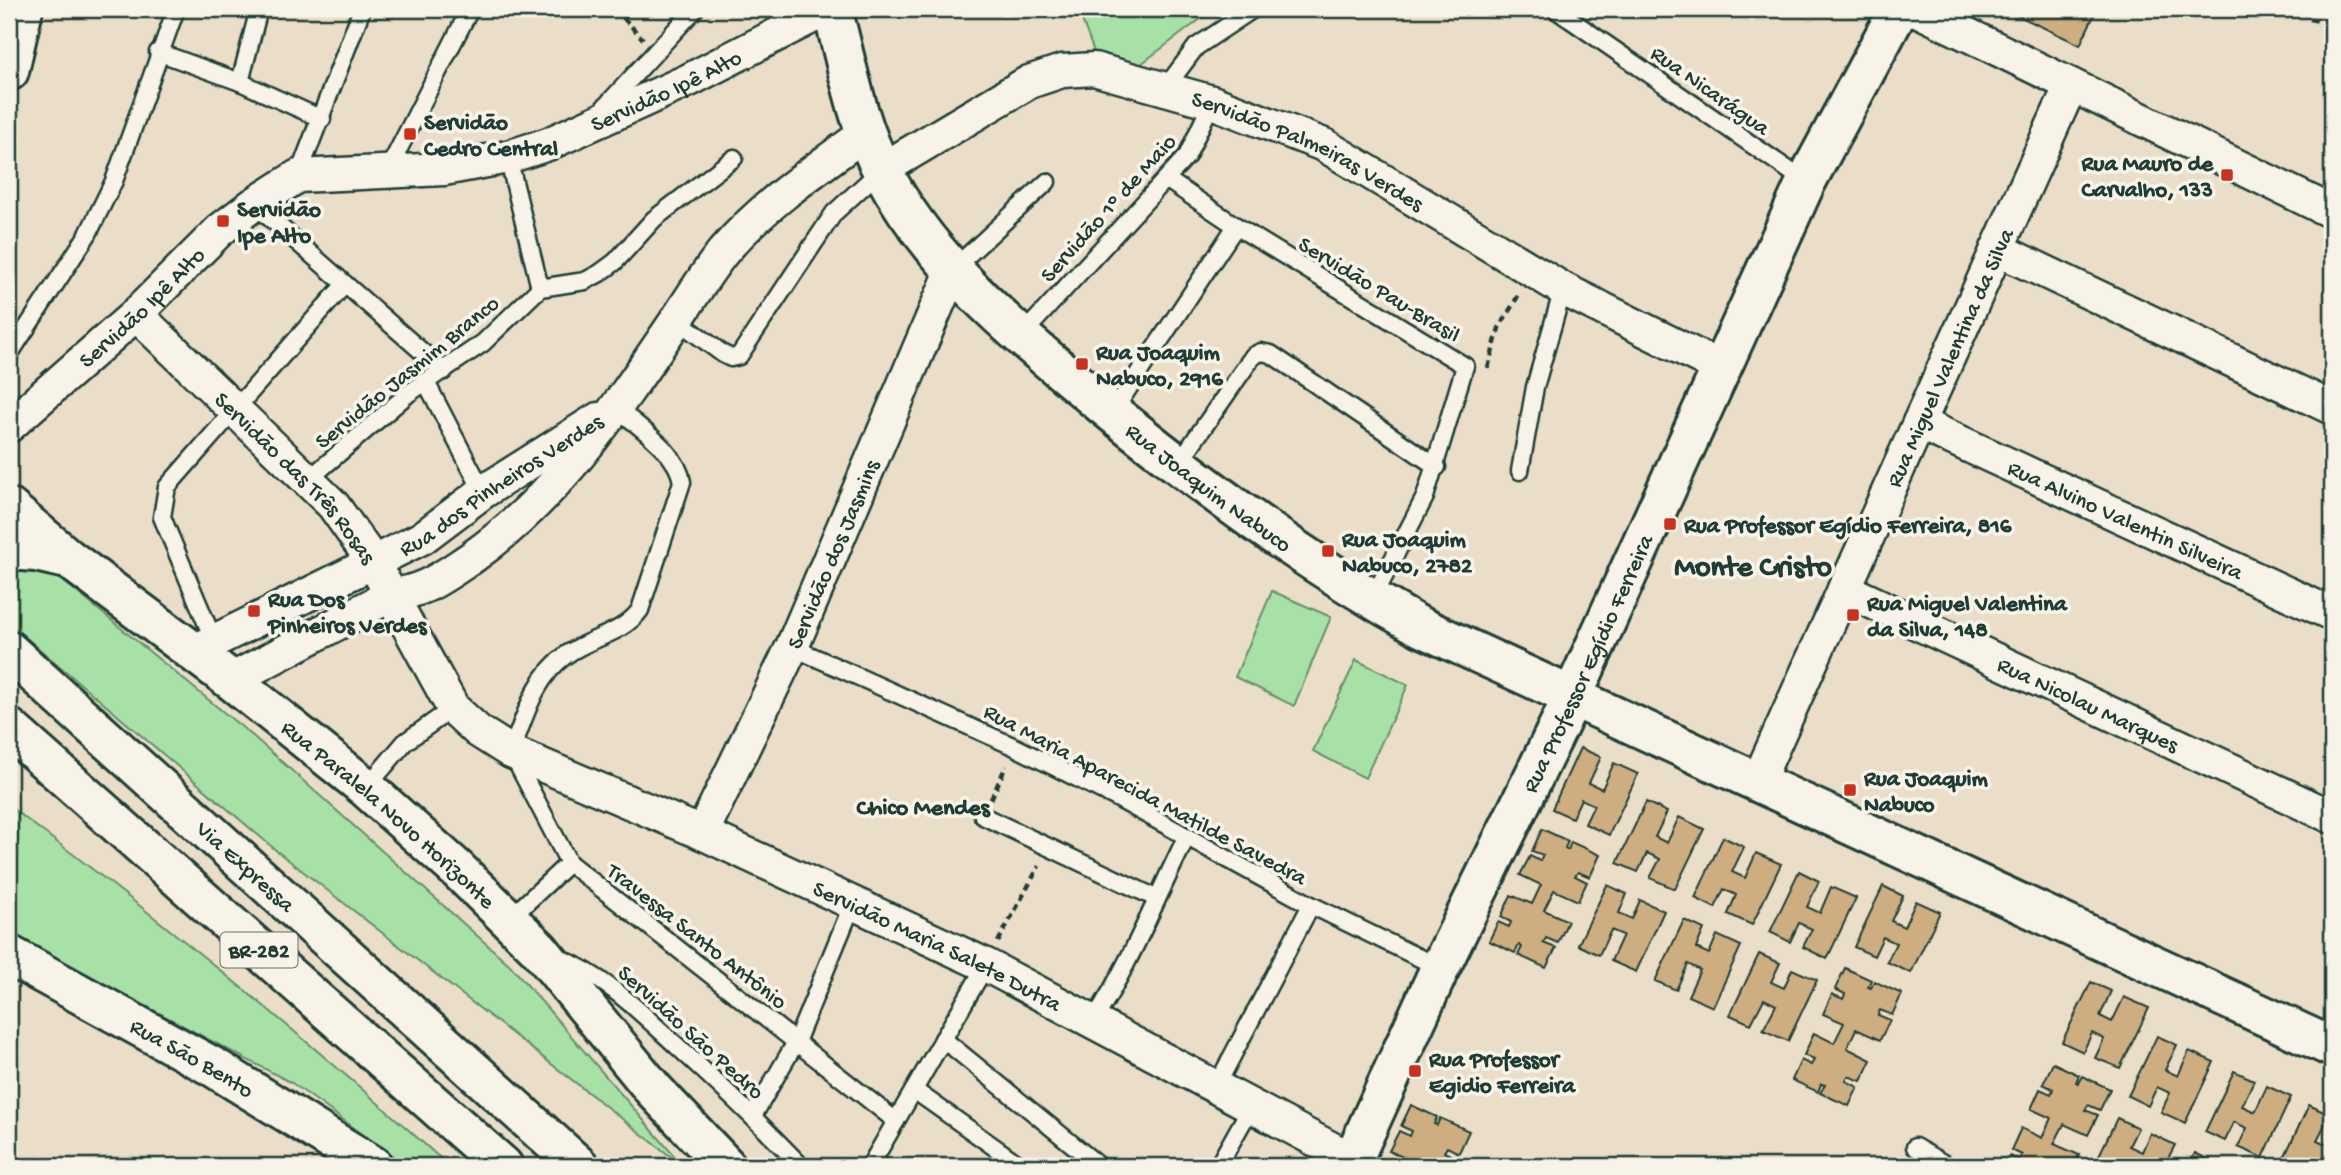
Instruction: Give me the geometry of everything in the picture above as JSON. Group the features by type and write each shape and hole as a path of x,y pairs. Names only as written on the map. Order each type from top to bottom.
{"main road":[{"path":"9,71 23,9"},
{"name":"Rua Joaquim Nabuco","path":"830,9 866,133 881,170 911,218 953,269 1022,335 1112,413 1315,565 1422,627 1571,698 2332,1047"},
{"name":"Rua Professor Egídio Ferreira","path":"1352,1163 1440,968 1571,698 1806,182 1899,9"},
{"name":"Rua Paralela Novo Horizonte","path":"9,508 69,559 203,646 231,680 366,788 509,919 539,949 653,1089 726,1166"},
{"path":"9,550 69,559"},
{"name":"Via Expressa","path":"20,661 578,1164"},
{"name":"BR-282","path":"12,731 503,1166"},
{"name":"Rua São Bento","path":"9,955 215,1068 373,1166"}],"street":[{"name":"Servidão Ipê Alto","path":"9,426 136,314 220,230 298,176 386,174 444,169 508,157 585,129 830,9"},
{"path":"1915,9 2332,212"},
{"name":"Servidão Palmeiras Verdes","path":"881,170 1029,82 1062,71 1094,69 1212,102 1324,145 1563,289 1721,368"},
{"name":"Rua Miguel Valentina da Silva","path":"1757,783 2071,85"},
{"name":"Rua dos Pinheiros Verdes","path":"231,680 391,595 415,593 433,585 523,518 550,491 617,408 704,278 741,232 797,183 866,133"},
{"path":"1997,249 2332,408"},
{"name":"Servidão dos Jasmins","path":"702,833 792,647 953,269"},
{"name":"Servidão das Três Rosas","path":"136,314 236,408 333,505 372,560 453,708 478,731 511,752"},
{"name":"Rua dos Pinheiros Verdes","path":"203,646 372,560 422,538 483,492 617,408"},
{"name":"Rua Alvino Valentin Silveira","path":"1919,422 2332,614"},
{"name":"Rua Nicolau Marques","path":"1844,589 2332,817"},
{"name":"Servidão Maria Salete Dutra","path":"511,752 702,833 986,965 1216,1087 1352,1163"}],"lane":[{"path":"9,355 88,234 114,181 176,9"},
{"path":"298,176 362,9"},
{"path":"386,174 470,9"},
{"path":"585,129 695,9"},
{"path":"1166,87 1196,47 1253,9"},
{"name":"Rua Nicarágua","path":"1555,9 1806,182"},
{"path":"240,82 254,10"},
{"path":"159,52 240,82 322,119"},
{"name":"Servidão 1º de Maio","path":"1022,335 1166,179 1196,142 1212,102"},
{"path":"508,157 540,288 585,281 600,273 615,262 654,219 734,158"},
{"path":"677,320 723,355 731,358 739,356 834,213 881,170"},
{"name":"Servidão Pau-Brasil","path":"1166,179 1236,226 1465,366 1437,467 1411,528 1372,600"},
{"path":"953,269 1047,181"},
{"path":"254,204 444,371"},
{"path":"1112,413 1236,226"},
{"path":"203,646 162,517 162,502 167,487 345,284"},
{"name":"Servidão Jasmim Branco","path":"309,479 409,393 482,343 540,288"},
{"path":"1520,471 1535,387 1563,289"},
{"path":"1178,464 1253,356 1261,352 1271,354 1437,467"},
{"path":"426,382 483,492"},
{"path":"511,752 541,679 568,653 632,621 640,610 682,482 681,471 673,458 617,408"},
{"name":"Rua Maria Aparecida Matilde Savedra","path":"792,647 1016,747 1311,905 1440,968"},
{"path":"366,788 405,743 453,708"},
{"name":"Travessa Santo Antônio","path":"511,752 569,863 896,1121"},
{"path":"983,816 1156,898"},
{"path":"1093,1021 1114,989 1186,836"},
{"path":"509,919 569,863"},
{"path":"753,1116 796,1042 853,903"},
{"path":"1216,1087 1311,905"},
{"name":"Servidão São Pedro","path":"539,949 578,965 614,989 753,1116 801,1166"},
{"path":"870,1166 986,965"},
{"path":"943,1039 1095,1165"},
{"path":"914,1090 1021,1166"},
{"path":"1218,1166 1251,1107"},
{"path":"1915,1147 1948,1166"}],"path":[{"path":"615,9 655,53"},
{"path":"2310,19 2332,24"},
{"path":"1465,366 1482,375 1488,369 1499,328 1533,271"},
{"path":"983,816 1016,747"},
{"path":"986,965 1050,847"}],"green space":[{"path":"1078,9 1214,9 1133,70 1097,60"},
{"path":"17,569 51,571 254,737 510,965 683,1166 278,852 9,623 9,572"},
{"path":"1272,591 1331,617 1294,706 1235,677"},
{"path":"1356,660 1408,685 1365,778 1313,751"},
{"path":"9,806 233,981 449,1166 407,1166 292,1083 25,943 9,930"}],"building":[{"path":"2004,9 2097,9 2080,45"},
{"path":"1580,748 1601,757 1589,783 1602,789 1614,763 1638,774 1609,835 1585,824 1594,805 1581,799 1572,818 1552,809"},
{"path":"1646,802 1667,812 1655,837 1667,843 1679,817 1704,829 1675,889 1650,878 1660,859 1647,853 1638,872 1617,863"},
{"path":"1542,829 1568,841 1565,848 1568,850 1571,842 1600,855 1590,877 1578,872 1575,876 1587,882 1578,901 1554,890 1544,910 1568,921 1558,943 1546,938 1543,943 1556,948 1546,968 1518,955 1522,947 1519,945 1515,953 1489,941 1498,922 1509,927 1511,922 1501,917 1511,895 1532,904 1541,885 1520,875 1530,856 1540,861 1543,855 1532,851"},
{"path":"1723,837 1744,847 1732,872 1745,878 1756,853 1781,864 1752,925 1728,914 1736,895 1724,889 1715,908 1695,898"},
{"path":"1799,871 1819,881 1807,907 1820,913 1831,887 1856,898 1827,959 1803,947 1812,929 1799,923 1790,942 1770,932"},
{"path":"1607,885 1627,894 1619,913 1632,919 1640,900 1664,911 1636,972 1611,961 1623,935 1611,930 1599,955 1578,945"},
{"path":"1883,886 1903,896 1891,921 1904,927 1916,901 1940,912 1911,973 1887,962 1896,943 1883,937 1874,956 1854,947"},
{"path":"1684,920 1704,929 1696,948 1709,954 1717,935 1741,946 1713,1007 1688,996 1700,970 1688,964 1676,990 1655,981"},
{"path":"1759,954 1780,963 1771,982 1784,988 1792,969 1817,980 1788,1041 1763,1030 1776,1005 1764,999 1751,1024 1730,1015"},
{"path":"1845,968 1871,980 1868,987 1871,988 1874,981 1902,994 1892,1015 1880,1010 1878,1015 1890,1020 1880,1040 1856,1029 1847,1048 1871,1060 1861,1081 1848,1076 1846,1081 1858,1087 1849,1106 1820,1093 1825,1085 1821,1084 1818,1092 1792,1080 1801,1060 1811,1065 1814,1060 1804,1055 1814,1033 1834,1043 1844,1023 1823,1014 1832,994 1843,999 1845,994 1835,989"},
{"path":"2091,982 2111,991 2100,1016 2112,1022 2124,997 2149,1008 2120,1068 2095,1058 2104,1039 2092,1033 2083,1052 2062,1042"},
{"path":"2157,1036 2177,1045 2165,1070 2178,1076 2189,1051 2214,1062 2185,1123 2161,1112 2170,1093 2157,1087 2148,1106 2128,1096"},
{"path":"2053,1063 2079,1075 2076,1082 2078,1083 2082,1076 2110,1089 2100,1110 2088,1105 2085,1110 2098,1115 2088,1135 2064,1124 2054,1144 2079,1155 2073,1166 2004,1166 2009,1156 2019,1160 2022,1155 2011,1150 2021,1128 2042,1138 2051,1118 2031,1109 2040,1089 2051,1094 2053,1089 2043,1084"},
{"path":"2234,1071 2254,1080 2242,1106 2255,1112 2267,1086 2291,1097 2263,1158 2238,1147 2247,1128 2234,1122 2225,1141 2205,1132"},
{"path":"1411,1105 1437,1117 1434,1124 1437,1125 1440,1118 1469,1131 1459,1153 1447,1147 1444,1152 1456,1158 1452,1166 1407,1166 1410,1160 1389,1151 1399,1131 1410,1136 1412,1131 1401,1126"},
{"path":"2309,1105 2330,1115 2317,1140 2330,1146 2332,1141 2332,1166 2320,1166 2322,1162 2310,1156 2305,1166 2280,1166"},
{"path":"2117,1118 2138,1128 2129,1146 2142,1152 2150,1133 2175,1145 2164,1166 2128,1166 2122,1163 2120,1166 2094,1166"},
{"path":"2195,1153 2215,1163 2213,1166 2188,1166"}],"place":[{"name":"Servidão Cedro Central","path":"410,134"},
{"name":"Rua Mauro de Carvalho, 133","path":"2227,175"},
{"name":"Servidão Ipe Alto","path":"223,221"},
{"name":"Rua Joaquim Nabuco, 2916","path":"1082,364"},
{"name":"Rua Professor Egídio Ferreira, 816","path":"1670,524"},
{"name":"Rua Joaquim Nabuco, 2782","path":"1328,551"},
{"name":"Rua Dos Pinheiros Verdes","path":"254,611"},
{"name":"Rua Miguel Valentina da Silva, 148","path":"1853,615"},
{"name":"Rua Joaquim Nabuco","path":"1850,790"},
{"name":"Rua Professor Egidio Ferreira","path":"1415,1071"}],"district":[{"name":"Monte Cristo","path":"1753,565"},
{"name":"Chico Mendes","path":"923,806"}]}
